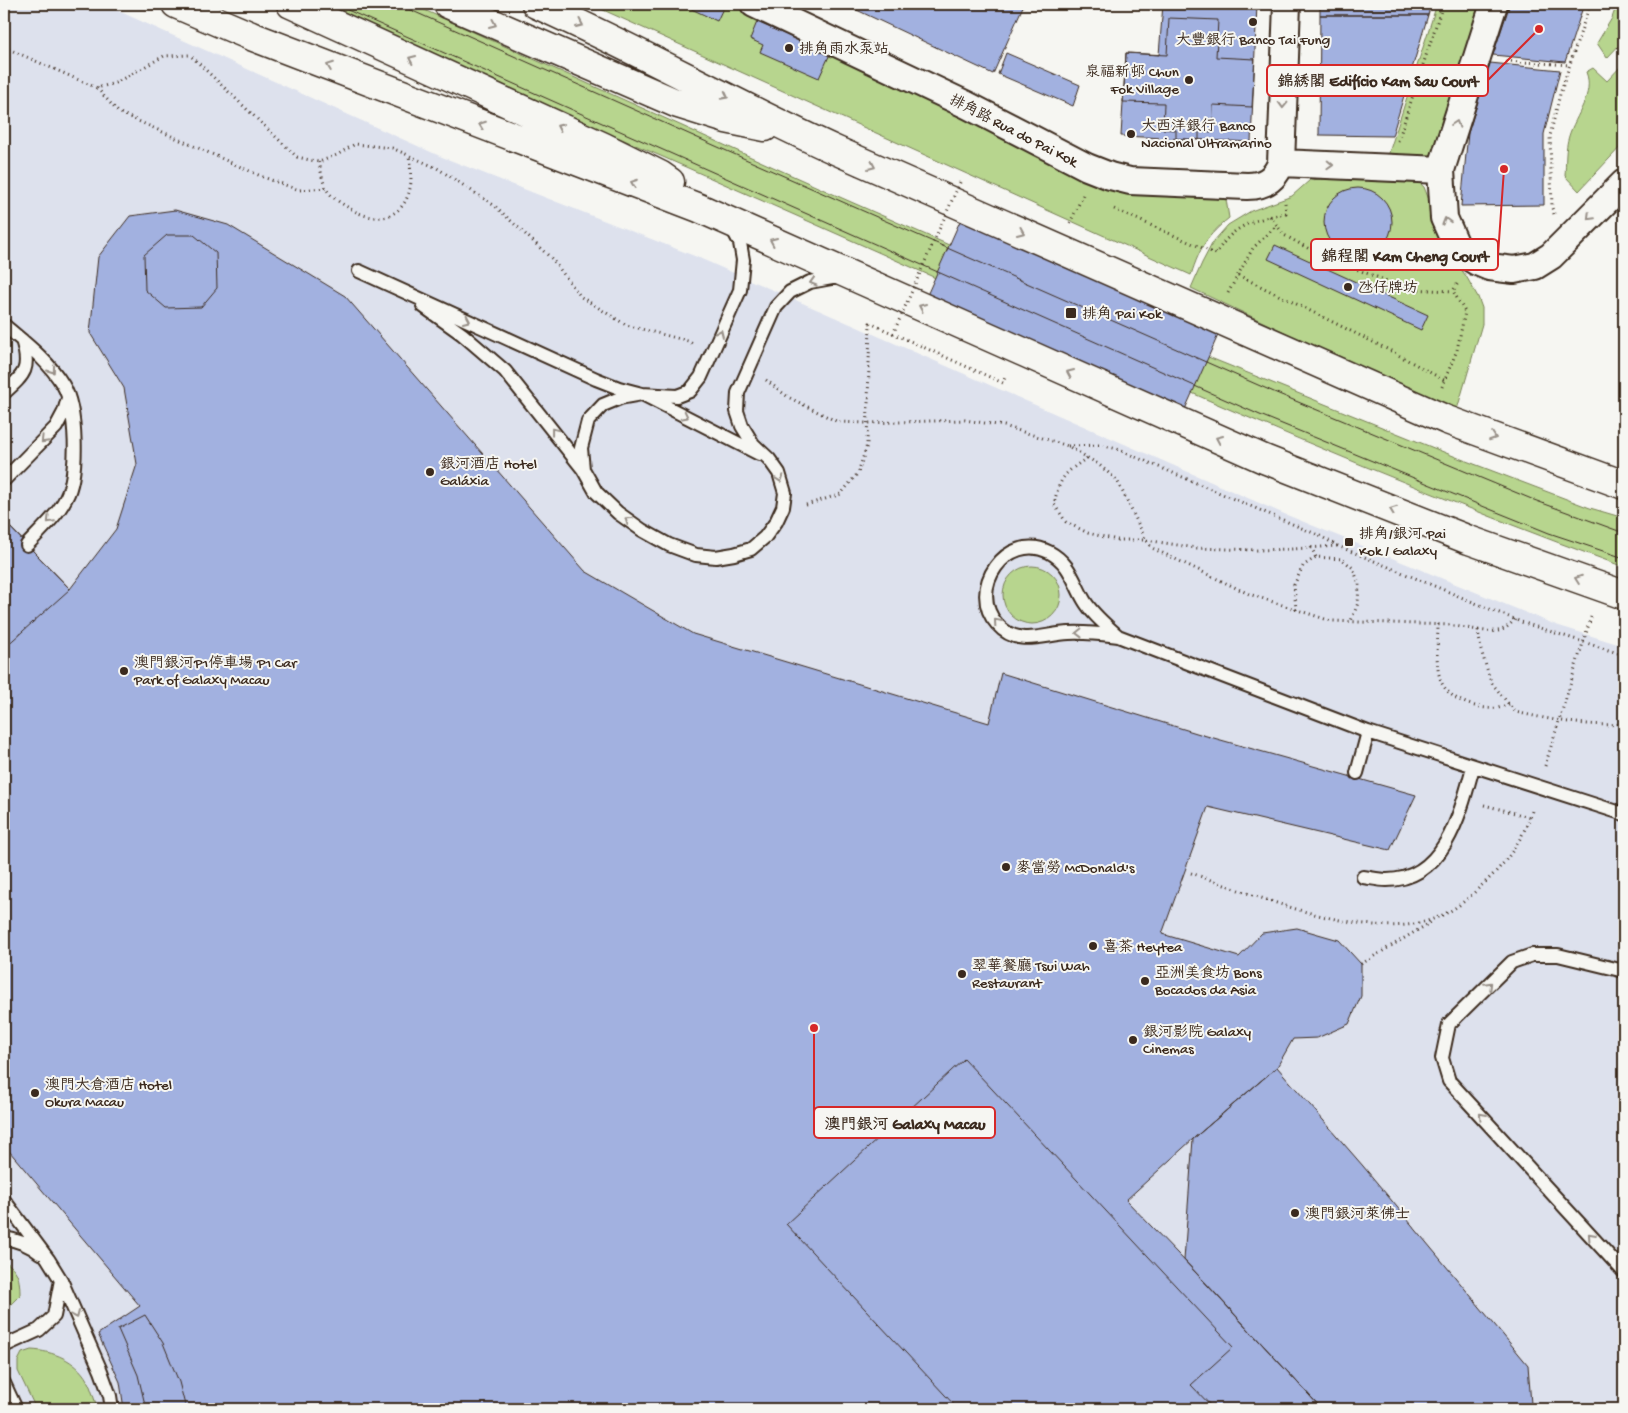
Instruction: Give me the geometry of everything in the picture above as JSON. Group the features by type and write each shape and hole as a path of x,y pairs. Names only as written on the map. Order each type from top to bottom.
{"main road":[{"path":"176,4 251,36 699,208 1264,459 1469,540 1612,591"},
{"path":"291,4 604,147 660,175 677,187 699,208"},
{"path":"448,4 626,83 699,112 796,132"},
{"path":"536,4 601,33 796,132 1430,412 1624,485"}],"street":[{"name":"排角路 Rua do Pai Kok","path":"754,4 967,105 1087,167 1110,176 1130,181 1255,186 1264,184 1272,179 1278,172 1281,163"},
{"path":"1287,4 1281,163 1441,170"},
{"path":"1494,4 1441,170 1444,218 1456,245 1480,263 1514,270 1535,266 1551,256 1624,183"}],"lane":[{"path":"728,221 740,243 743,260 740,290 701,377 690,391 677,396 642,394 596,379 359,271 420,304 462,334 505,371 584,469 596,492 618,513 642,530 669,545 696,555 716,558 751,548 765,536 776,522 783,507 785,493 779,473 769,459 753,444 742,426 737,411 738,393 776,307 790,292 810,282 832,278 858,279"},
{"path":"4,325 48,363 64,386 73,415 75,447 68,496 56,515 27,544"},
{"path":"4,394 24,371 27,356 22,340"},
{"path":"584,469 581,448 588,421 602,405 620,398 642,394 769,459"},
{"path":"4,480 56,427 64,412 68,398"},
{"path":"1118,636 1099,619 1084,601 1069,568 1059,558 1046,551 1032,548 1018,550 1006,556 995,566 988,580 986,595 989,610 997,624 1010,633 1025,638 1092,632 1118,636 1368,732 1624,814"},
{"path":"1357,773 1368,732"},
{"path":"1364,877 1388,880 1408,876 1428,866 1439,854 1450,835 1464,800 1473,766"},
{"path":"1624,971 1558,955 1532,955 1512,962 1449,1024 1442,1058 1449,1081 1624,1272"},
{"path":"4,1200 48,1259 61,1280 101,1371 110,1396 112,1409"},
{"path":"4,1238 17,1240 34,1248 48,1259"},
{"path":"7,1344 39,1330 54,1316 61,1280"},
{"path":"4,1383 16,1409"}],"path":[{"path":"1390,168 1443,4"},
{"path":"1552,208 1550,136 1560,94 1590,4"},
{"path":"4,47 97,88 118,112 263,177 299,190 326,188"},
{"path":"97,88 115,83 164,56 190,54 297,157 320,162 337,155 355,144 392,148 437,168 495,206 552,259 581,296 626,326 688,341 711,354"},
{"path":"1477,58 1570,65"},
{"path":"320,162 326,188 338,201 360,215 383,218 399,211 407,195 411,182 409,155"},
{"path":"893,334 961,180"},
{"path":"1068,228 1083,195 1092,199"},
{"path":"1110,206 1216,254 1222,243 1243,225 1256,219 1286,213"},
{"path":"1270,216 1284,235 1322,256 1408,289 1453,291 1480,263"},
{"path":"1215,317 1253,248 1277,225"},
{"path":"1238,275 1390,350 1444,380"},
{"path":"1430,412 1457,350 1465,312 1453,291"},
{"path":"783,507 810,505 840,494 858,473 866,445 870,324 1003,383"},
{"path":"749,367 788,397 838,422 965,420 1004,426 1068,446 1098,464 1117,480 1146,540 1152,548 1249,594 1296,610 1331,621 1438,624 1494,632 1507,628 1515,619"},
{"path":"1068,446 1101,445 1117,449 1318,535 1338,546 1515,619 1624,655"},
{"path":"1087,458 1066,472 1058,486 1054,504 1066,522 1088,533 1117,540 1146,540 1196,548 1256,550 1338,546"},
{"path":"1311,546 1316,558"},
{"path":"1296,610 1294,585 1304,566 1316,558 1342,559 1353,568 1359,584 1358,603 1351,621"},
{"path":"1539,788 1584,642 1612,591"},
{"path":"1438,624 1437,656 1440,679 1451,696 1471,705 1499,708 1509,704"},
{"path":"1478,630 1481,650 1491,682 1514,712 1600,726 1624,724"},
{"path":"1464,800 1530,817"},
{"path":"1361,964 1437,918"}],"shaded area":[{"path":"4,4 103,4 442,157 697,257 1282,513 1556,625 1624,646 1624,1409 4,1409"}],"green space":[{"path":"317,4 411,4 842,198 1156,336 1461,459 1590,508 1624,518 1624,567 1429,492 1236,412"},
{"path":"590,4 733,4 1091,171 1224,187 1229,218 1205,243 1191,275"},
{"path":"1437,4 1485,4 1433,159 1387,159"},
{"path":"1617,4 1624,4 1624,40 1607,58 1597,43 1612,18"},
{"path":"1624,63 1624,143 1579,191 1565,176 1566,156 1569,136 1586,97 1588,80 1586,72 1593,68 1607,81"},
{"path":"1346,177 1415,179 1424,187 1451,256 1466,276 1478,297 1482,308 1482,324 1456,413 1191,288 1213,242 1228,225 1251,211 1292,196 1310,180"},
{"path":"1026,566 1038,566 1053,574 1061,589 1061,601 1053,616 1038,624 1026,624 1011,616 1003,601 1003,589 1011,574"},
{"path":"4,1261 12,1267 17,1275 20,1295 4,1309"},
{"path":"31,1350 47,1352 63,1358 77,1367 87,1380 98,1409 36,1409 18,1371 18,1361 22,1353"}],"building":[{"path":"681,4 725,4 717,21"},
{"path":"844,4 1024,4 993,74"},
{"name":"泉福新邨 Chun Fok Village","path":"1163,4 1257,4 1251,142 1121,136 1126,53 1159,55"},
{"path":"1320,4 1431,4 1428,15 1320,15"},
{"path":"1510,4 1584,4 1565,62 1493,55"},
{"path":"1320,15 1428,15 1392,136 1319,135"},
{"name":"泉福新邨 Chun Fok Village","path":"1169,18 1218,20 1216,57 1255,59 1252,107 1213,105 1212,132 1199,131 1199,140 1176,139 1176,130 1163,129 1164,103 1123,102 1126,53 1167,55"},
{"name":"排角雨水泵站","path":"757,22 830,54 819,78 760,52 763,45 750,39"},
{"path":"1006,53 1080,85 1073,106 998,74"},
{"path":"1490,63 1560,70 1544,134 1544,205 1461,206 1468,133"},
{"path":"1358,188 1371,191 1382,198 1389,209 1392,222 1389,235 1382,246 1371,253 1358,256 1345,253 1334,246 1327,235 1324,222 1327,209 1334,198 1345,191"},
{"path":"968,203 1227,315 1178,425 920,311"},
{"path":"175,210 228,225 345,296 585,571 693,634 989,723 1001,673 1203,735 1416,795 1390,850 1208,807 1162,934 1239,957 1262,933 1297,928 1339,940 1361,964 1361,996 1349,1024 1317,1038 1293,1039 1277,1067 1126,1200 1322,1409 124,1409 120,1382 98,1334 140,1306 4,1145 4,521 70,589 116,529 137,464 124,388 90,333 98,257 130,216"},
{"path":"167,235 194,235 216,253 217,288 201,307 166,308 145,290 144,255"},
{"name":"氹仔牌坊","path":"1275,245 1428,315 1421,330 1268,259"},
{"path":"4,521 70,589 4,648"},
{"path":"964,1059 1233,1347 1191,1385 1214,1409 958,1409 786,1224"},
{"name":"澳門銀河萊佛士","path":"1277,1067 1363,1166 1528,1365 1531,1404 1523,1409 1322,1409 1184,1260 1193,1139"},
{"path":"145,1315 163,1343 179,1382 186,1409 146,1409 138,1375 118,1329"}],"tram line":[{"path":"334,4 1260,415 1549,533 1624,558"},
{"path":"397,4 1274,392 1534,500 1624,533"}],"place":[{"name":"大豐銀行 Banco Tai Fung","path":"1253,22"},
{"name":"錦綉閣 Edifício Kam Sau Court","path":"1539,29"},
{"name":"排角雨水泵站","path":"789,48"},
{"name":"泉福新邨 Chun Fok Village","path":"1189,80"},
{"name":"大西洋銀行 Banco Nacional Ultramarino","path":"1131,134"},
{"name":"錦程閣 Kam Cheng Court","path":"1504,169"},
{"name":"氹仔牌坊","path":"1348,287"},
{"name":"排角 Pai Kok","path":"1071,313"},
{"name":"銀河酒店 Hotel Galáxia","path":"430,472"},
{"name":"排角/銀河 Pai Kok / Galaxy","path":"1349,542"},
{"name":"澳門銀河P1停車場 P1 Car Park of Galaxy Macau","path":"124,671"},
{"name":"麥當勞 McDonald's","path":"1006,867"},
{"name":"喜茶 Heytea","path":"1093,946"},
{"name":"翠華餐廳 Tsui Wah Restaurant","path":"962,974"},
{"name":"亞洲美食坊 Bons Bocados da Asia","path":"1145,981"},
{"name":"澳門銀河 Galaxy Macau","path":"814,1028"},
{"name":"銀河影院 Galaxy Cinemas","path":"1133,1040"},
{"name":"澳門大倉酒店 Hotel Okura Macau","path":"35,1093"},
{"name":"澳門銀河萊佛士","path":"1295,1213"}]}
